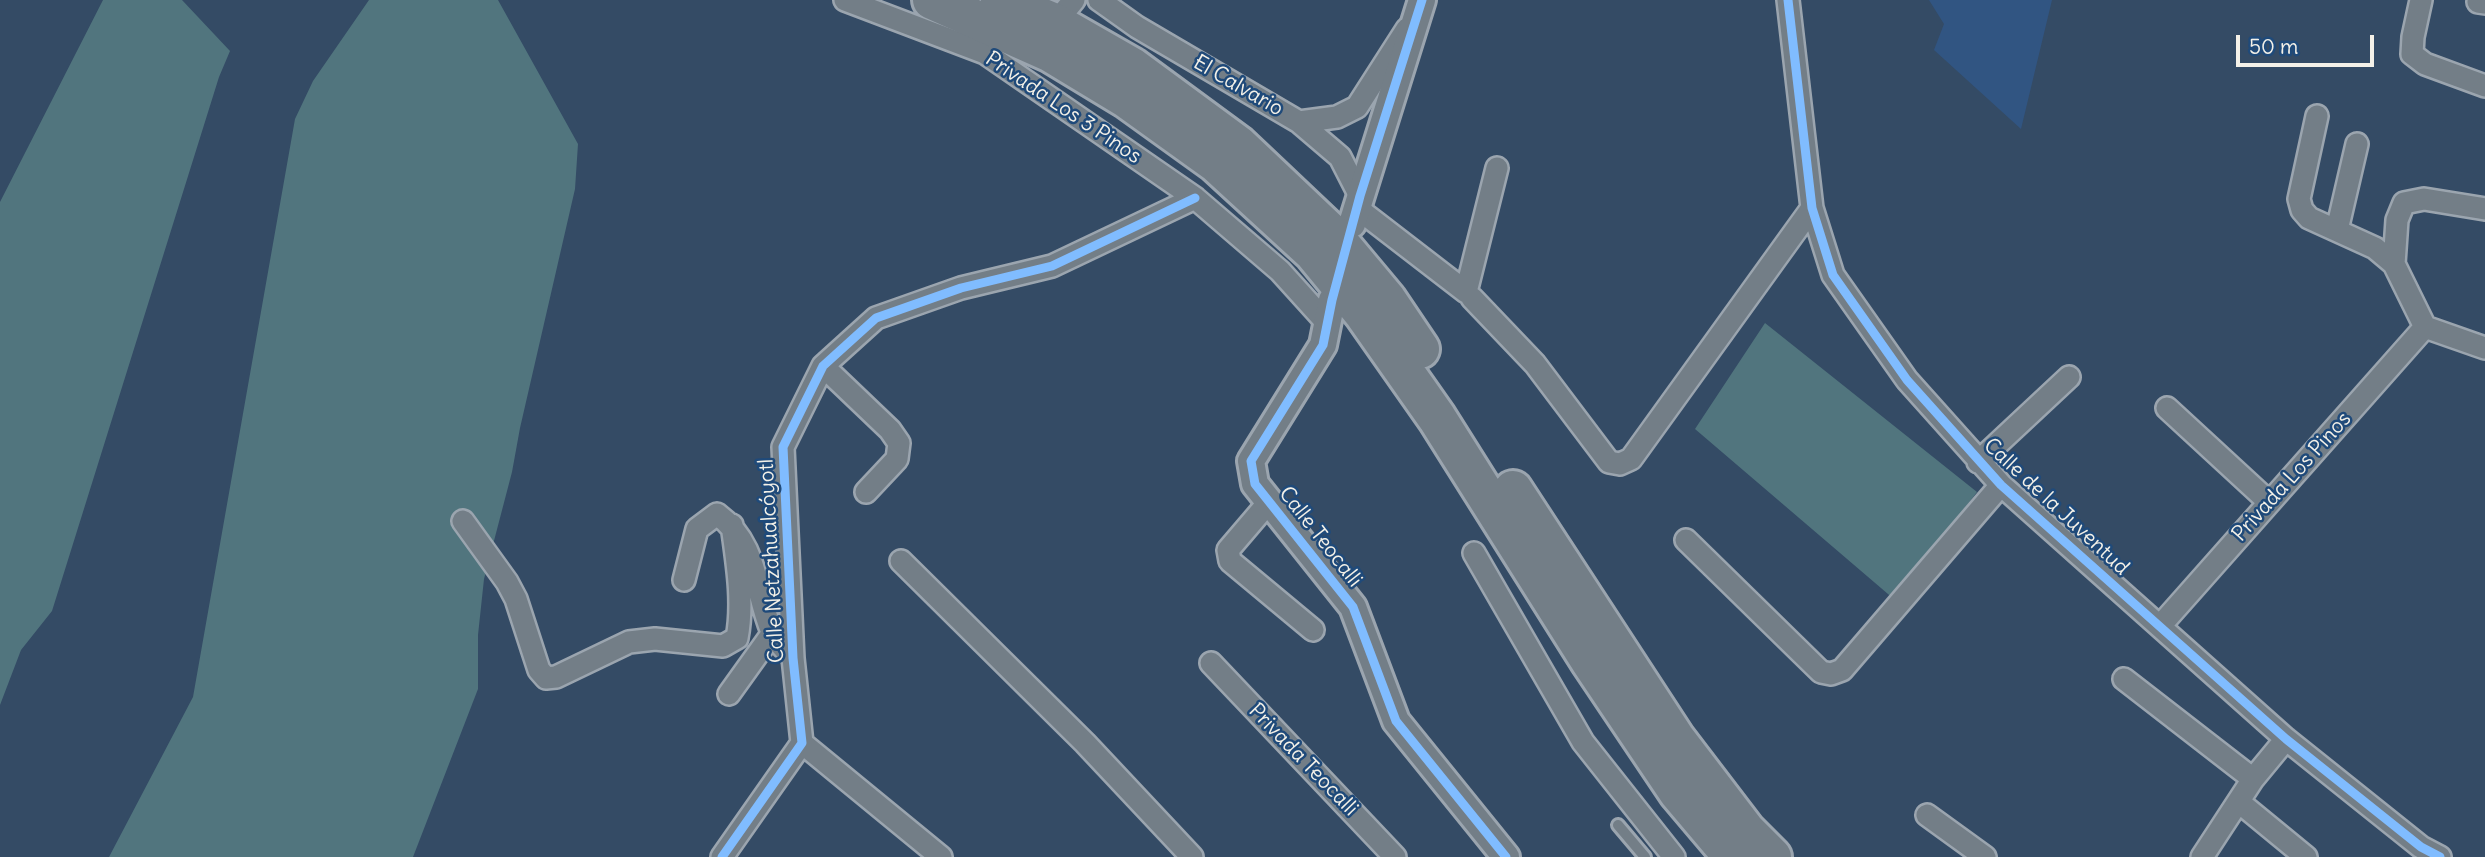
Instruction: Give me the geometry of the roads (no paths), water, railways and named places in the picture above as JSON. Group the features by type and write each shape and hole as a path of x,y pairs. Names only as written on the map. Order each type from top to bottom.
{"highway":[{"path":"932,0 1051,52 1127,99 1216,163 1313,252 1364,314 1437,418 1590,661 1678,792 1733,857"},
{"path":"1000,0 1065,12 1132,67 1238,145 1331,233 1387,300 1675,738 1746,831 1772,857"}],"street":[{"name":"Privada Los 3 Pinos","path":"845,0 985,53 1195,198 1330,312"},
{"name":"El Calvario","path":"1099,0 1137,27 1299,122 1337,117 1357,107 1421,5"},
{"name":"Calle de la Juventud","path":"1788,0 1812,208 1833,275 1907,380 2001,485 2286,739 2421,847 2440,857"},
{"path":"2421,0 2412,54 2425,64 2485,86"},
{"path":"1356,209 1421,5"},
{"path":"2317,116 2299,199 2302,210 2309,218 2375,248 2394,264 2425,327 2485,348"},
{"path":"1299,122 1340,157 1356,209 1466,292 1497,168"},
{"path":"2337,230 2357,144"},
{"name":"Calle Netzahualcóyotl","path":"802,743 793,658 783,447 823,366 876,318 961,288 1052,266 1195,198"},
{"path":"2394,264 2397,219 2404,203 2424,199 2485,209"},
{"path":"1472,298 1535,364 1609,462 1620,464 1631,458 1812,208"},
{"name":"Calle Teocalli","path":"1330,312 1323,345 1251,461 1255,484 1353,607 1396,720 1504,856"},
{"name":"Privada Los Pinos","path":"2160,626 2425,327"},
{"path":"823,366 890,430 899,443 897,459 866,492"},
{"path":"1978,462 2069,377"},
{"path":"2167,408 2269,502"},
{"path":"1686,540 1821,672 1831,674 1842,670 2001,485"},
{"path":"1269,502 1228,550 1230,561 1313,630"},
{"path":"684,580 697,530 717,514 732,525 755,570 772,634 793,658"},
{"path":"463,521 508,582 539,670 546,678 556,677 629,642 655,639 723,646 737,638 740,622 732,525"},
{"path":"1474,553 1583,742 1674,857"},
{"path":"901,561 1085,743 1192,857"},
{"path":"729,694 772,634"},
{"name":"Privada Teocalli","path":"1211,663 1395,857"},
{"path":"2124,679 2253,779"},
{"path":"2202,857 2253,779 2286,739"},
{"path":"722,857 802,743 941,857"},
{"path":"2239,802 2306,857"},
{"path":"1927,815 1985,857"}],"lane":[{"path":"1618,825 1645,857"}]}
